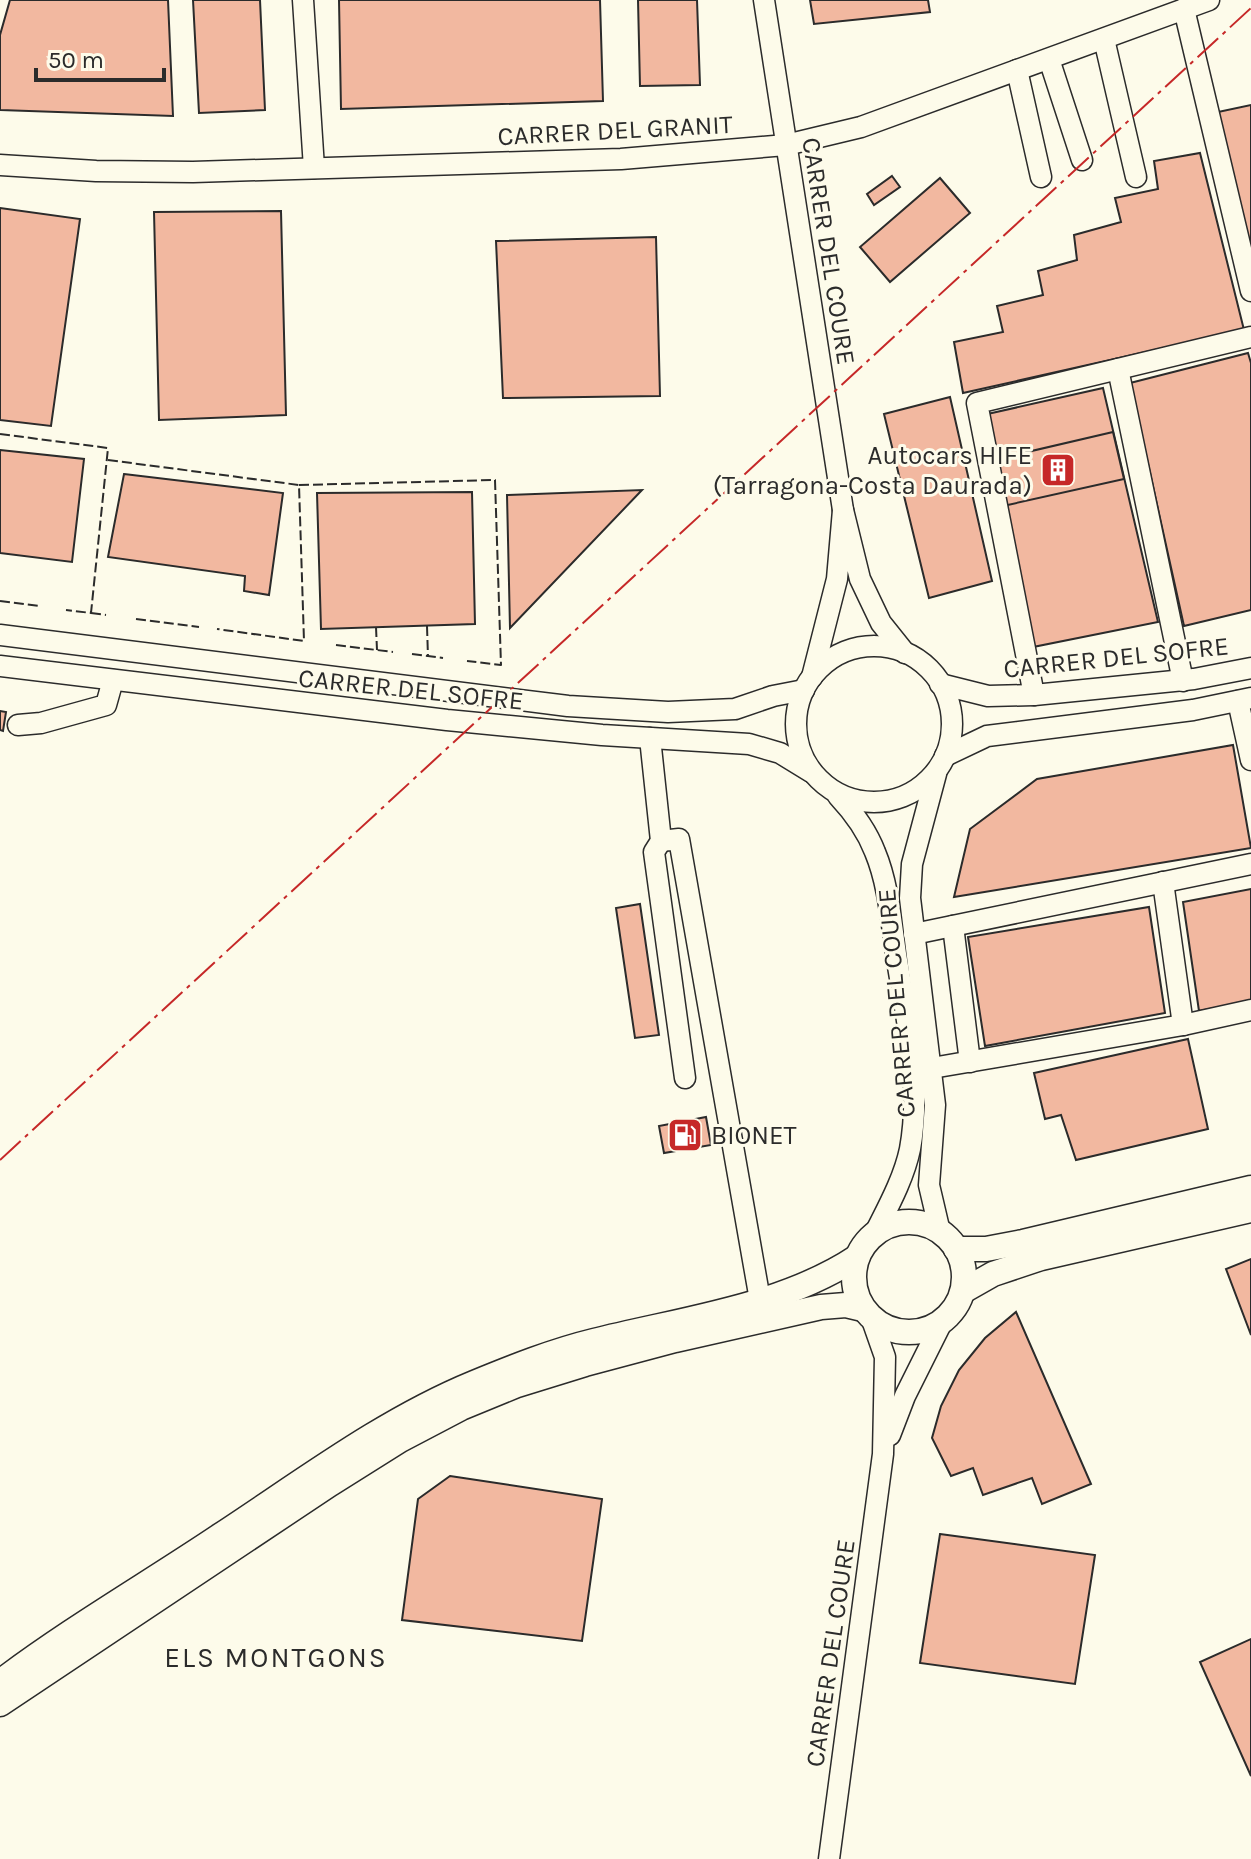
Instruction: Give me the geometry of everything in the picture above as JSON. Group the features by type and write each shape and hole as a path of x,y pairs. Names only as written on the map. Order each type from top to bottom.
{"main road":[{"path":"868,1314 854,1286 857,1257 864,1244 887,1226 915,1222 948,1240 986,1249 1251,1188"},
{"path":"963,1291 993,1274 1041,1258 1251,1210"},
{"path":"0,1704 330,1484 400,1440 461,1408 558,1372 675,1340 821,1307 846,1305 868,1314 894,1331 922,1332 942,1322 963,1291 963,1266 948,1240"},
{"path":"0,1682 309,1477 439,1399 529,1362 590,1342 760,1300 814,1282 857,1257"}],"street":[{"path":"303,0 314,168"},
{"name":"CARRER DEL COURE","path":"764,0 843,510 860,579 881,623 905,653"},
{"name":"CARRER DEL GRANIT","path":"0,165 96,171 314,168 621,159 786,145 861,127 1209,0"},
{"path":"1184,9 1251,291"},
{"path":"1104,39 1136,177"},
{"path":"1049,59 1082,160"},
{"path":"1017,70 1041,177"},
{"path":"1034,695 977,403 1251,337"},
{"path":"1118,369 1183,681"},
{"name":"CARRER DEL COURE","path":"808,685 837,579 843,510"},
{"name":"CARRER DEL SOFRE","path":"0,635 568,706 668,712 735,709 808,685"},
{"path":"941,764 950,742 949,702 928,668 905,653 874,646 857,648 829,661 808,685 797,711 796,730 802,756 811,772 836,793 864,802 883,802 909,794 941,764 987,736 1178,712 1245,700 1251,760"},
{"name":"CARRER DEL SOFRE","path":"0,666 447,720 749,744 780,753 811,772"},
{"name":"CARRER DEL SOFRE","path":"940,684 988,696 1034,695 1183,681 1251,668"},
{"path":"18,725 41,723 106,705 113,680"},
{"path":"650,738 661,841 654,852 685,1078"},
{"name":"CARRER DEL COURE","path":"941,764 912,864 910,898 935,1105 929,1185 948,1240"},
{"name":"CARRER DEL COURE","path":"836,793 855,815 875,851 886,891 912,1057 914,1109 910,1151 875,1233"},
{"path":"661,841 679,839 760,1300"},
{"path":"914,934 1251,864"},
{"path":"1163,882 1183,1025"},
{"path":"953,926 970,1062"},
{"path":"932,1068 1183,1025 1251,1010"},
{"name":"CARRER DEL COURE","path":"829,1859 883,1454 885,1357 868,1314"},
{"name":"CARRER DEL COURE","path":"883,1454 905,1396 942,1322"}],"building":[{"path":"10,0 168,0 173,116 0,110 0,35"},
{"path":"193,0 260,0 265,110 199,113"},
{"path":"339,0 600,0 603,101 341,109"},
{"path":"638,0 697,0 700,85 640,86"},
{"path":"810,0 928,0 930,12 814,24"},
{"path":"1251,105 1251,251 1218,112"},
{"path":"1200,153 1244,330 963,393 954,342 1003,332 997,306 1043,295 1038,271 1077,260 1074,235 1121,222 1115,198 1158,189 1154,161"},
{"path":"892,176 900,187 874,205 867,194"},
{"path":"940,178 970,213 890,282 860,247"},
{"path":"0,208 80,219 51,426 0,420"},
{"path":"281,211 286,415 159,420 154,212"},
{"path":"656,237 660,396 503,398 496,241"},
{"path":"1248,353 1251,363 1251,610 1184,626 1130,383"},
{"path":"1103,388 1158,622 1033,647 983,415"},
{"path":"950,397 992,581 929,598 884,414"},
{"name":"Autocars HIFE (Tarragona-Costa Daurada)","path":"1113,432 1124,479 1003,506 993,460"},
{"path":"0,450 84,459 72,562 0,553"},
{"path":"124,474 283,493 269,595 244,591 245,576 108,557"},
{"path":"642,490 510,628 507,495"},
{"path":"472,492 475,624 321,629 317,493"},
{"path":"0,711 6,712 3,731 0,730"},
{"path":"1233,745 1251,848 954,897 970,829 1037,779"},
{"path":"1251,889 1251,1001 1199,1011 1183,902"},
{"path":"640,904 659,1035 635,1038 616,908"},
{"path":"1149,907 1165,1013 985,1046 968,937"},
{"path":"1188,1039 1208,1129 1076,1160 1061,1115 1045,1119 1034,1073"},
{"name":"BIONET","path":"706,1117 711,1145 664,1153 659,1126"},
{"path":"1251,1259 1251,1335 1226,1269"},
{"path":"1016,1312 1091,1484 1042,1504 1032,1478 983,1495 973,1468 951,1476 932,1438 941,1406 959,1370 985,1338"},
{"path":"450,1476 602,1499 582,1641 402,1620 418,1499"},
{"path":"940,1534 1095,1555 1075,1684 920,1663"},
{"path":"1251,1639 1251,1776 1200,1662"}],"fence":[{"path":"0,434 108,448 91,613 66,610"},
{"path":"108,460 299,485 304,641 217,629"},
{"path":"299,485 495,480 501,665 467,661"},
{"path":"0,601 40,606"},
{"path":"91,613 106,615"},
{"path":"136,619 199,627"},
{"path":"427,626 428,657"},
{"path":"376,627 377,650"},
{"path":"336,645 393,652"},
{"path":"412,654 443,658"}],"power":[{"path":"0,1160 1251,8"}],"place":[{"name":"Autocars HIFE (Tarragona-Costa Daurada)","path":"1058,470"},
{"name":"BIONET","path":"685,1135"}],"district":[{"name":"ELS MONTGONS","path":"276,1657"}]}
